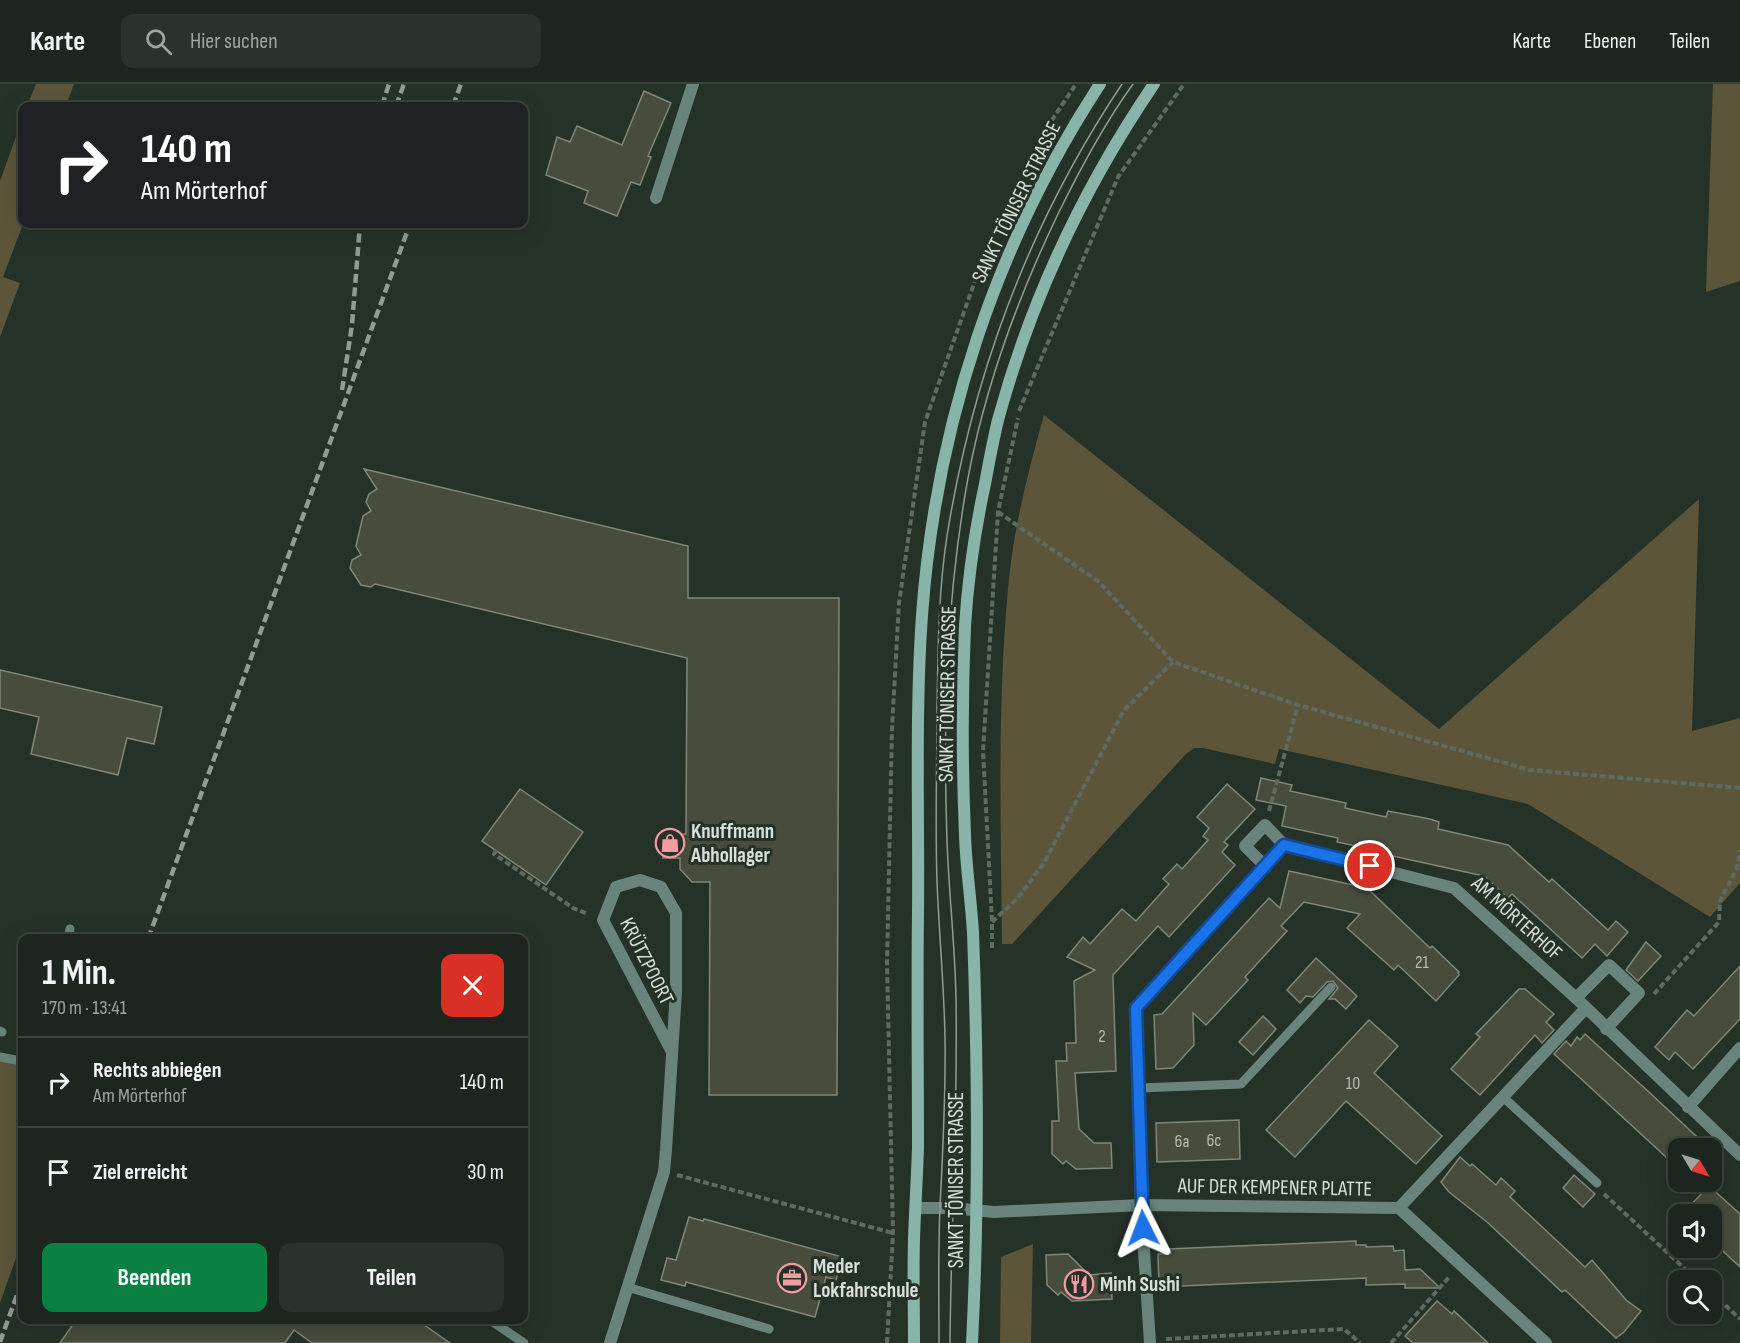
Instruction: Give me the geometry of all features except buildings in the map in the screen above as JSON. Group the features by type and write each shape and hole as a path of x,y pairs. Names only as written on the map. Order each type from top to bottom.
{"main road":[{"name":"SANKT TÖNISER STRASSE","path":"914,1343 919,693 922,615 936,498 967,368 1002,270 1065,140 1100,84"},
{"name":"SANKT TÖNISER STRASSE","path":"972,1343 977,1241 972,929 964,837 963,736 965,624 980,506 997,423 1017,356 1047,277 1083,199 1154,84"}],"street":[{"path":"656,198 693,84"},
{"path":"1150,1342 1141,1205 1140,1088 1136,1008 1266,867 1284,845 1265,825 1245,846 1266,867"},
{"name":"AM MÖRTERHOF","path":"1284,845 1455,888 1576,998 1740,1155"},
{"name":"KRÜTZPOORT","path":"610,1343 664,1172 676,991 676,913 661,887 640,880 616,887 603,920 671,1050"},
{"path":"1576,998 1609,965 1639,993 1606,1029"},
{"path":"1399,1208 1586,1008"},
{"path":"1688,1107 1740,1048"},
{"name":"AUF DER KEMPENER PLATTE","path":"916,1208 994,1212 1141,1205 1399,1208 1546,1343"}],"lane":[{"path":"1140,1088 1241,1084 1331,987"},
{"path":"0,1057 18,1060"},
{"path":"1503,1097 1598,1183"},
{"path":"627,1287 769,1329"},
{"path":"496,1324 524,1343"}],"path":[{"path":"992,953 983,751 998,512 1019,413 1118,177 1184,84"},
{"path":"980,506 998,512 1099,582 1173,662 1298,705 1530,770 1740,788"},
{"path":"972,929 992,921 1018,898 1044,863 1124,710 1173,662"},
{"path":"1265,825 1298,705"},
{"path":"496,850 494,854 573,908 603,920"},
{"path":"1648,1000 1719,922 1720,901 1737,867 1740,850"},
{"path":"664,1172 914,1239"},
{"path":"1598,1183 1601,1192 1686,1270"},
{"path":"1391,1343 1461,1264"},
{"path":"1722,1302 1740,1319"},
{"path":"1150,1342 1344,1329 1360,1343"}],"shaded area":[{"path":"36,84 74,84 67,102 29,102"},
{"path":"1713,84 1740,84 1740,281 1706,292"},
{"path":"18,131 18,228 21,228 3,277 20,283 0,337 0,181"},
{"path":"1044,415 1439,729 1699,499 1692,731 1740,718 1740,883 1710,917 1528,804 1279,749 1275,764 1194,748 1012,944 1002,944 1001,722 1008,589 1013,545 1022,501"},
{"path":"0,1055 18,1060 18,1252 0,1303"},
{"path":"1033,1244 1031,1343 1000,1343 1001,1257"}],"tram line":[{"path":"939,1343 939,1240 945,1058 936,860 937,711 940,602 947,536 958,476 973,416 1010,300 1033,244 1060,189 1089,136 1122,84"},
{"path":"950,1343 956,1041 955,978 947,842 946,705 951,614 961,523 975,444 993,376 1016,310 1043,245 1075,180 1102,131 1133,84"}],"railway":[{"path":"383,102 389,84"},
{"path":"397,102 404,84"},
{"path":"454,102 461,84"},
{"path":"342,390 352,325 360,228"},
{"path":"150,934 409,228"},
{"path":"0,1342 18,1292"}],"place":[{"name":"Knuffmann Abhollager","path":"670,843"},
{"name":"Meder Lokfahrschule","path":"792,1278"},
{"name":"Minh Sushi","path":"1079,1284"}],"route":[{"path":"1143,1228 1136,1008 1284,845 1370,866"}]}
